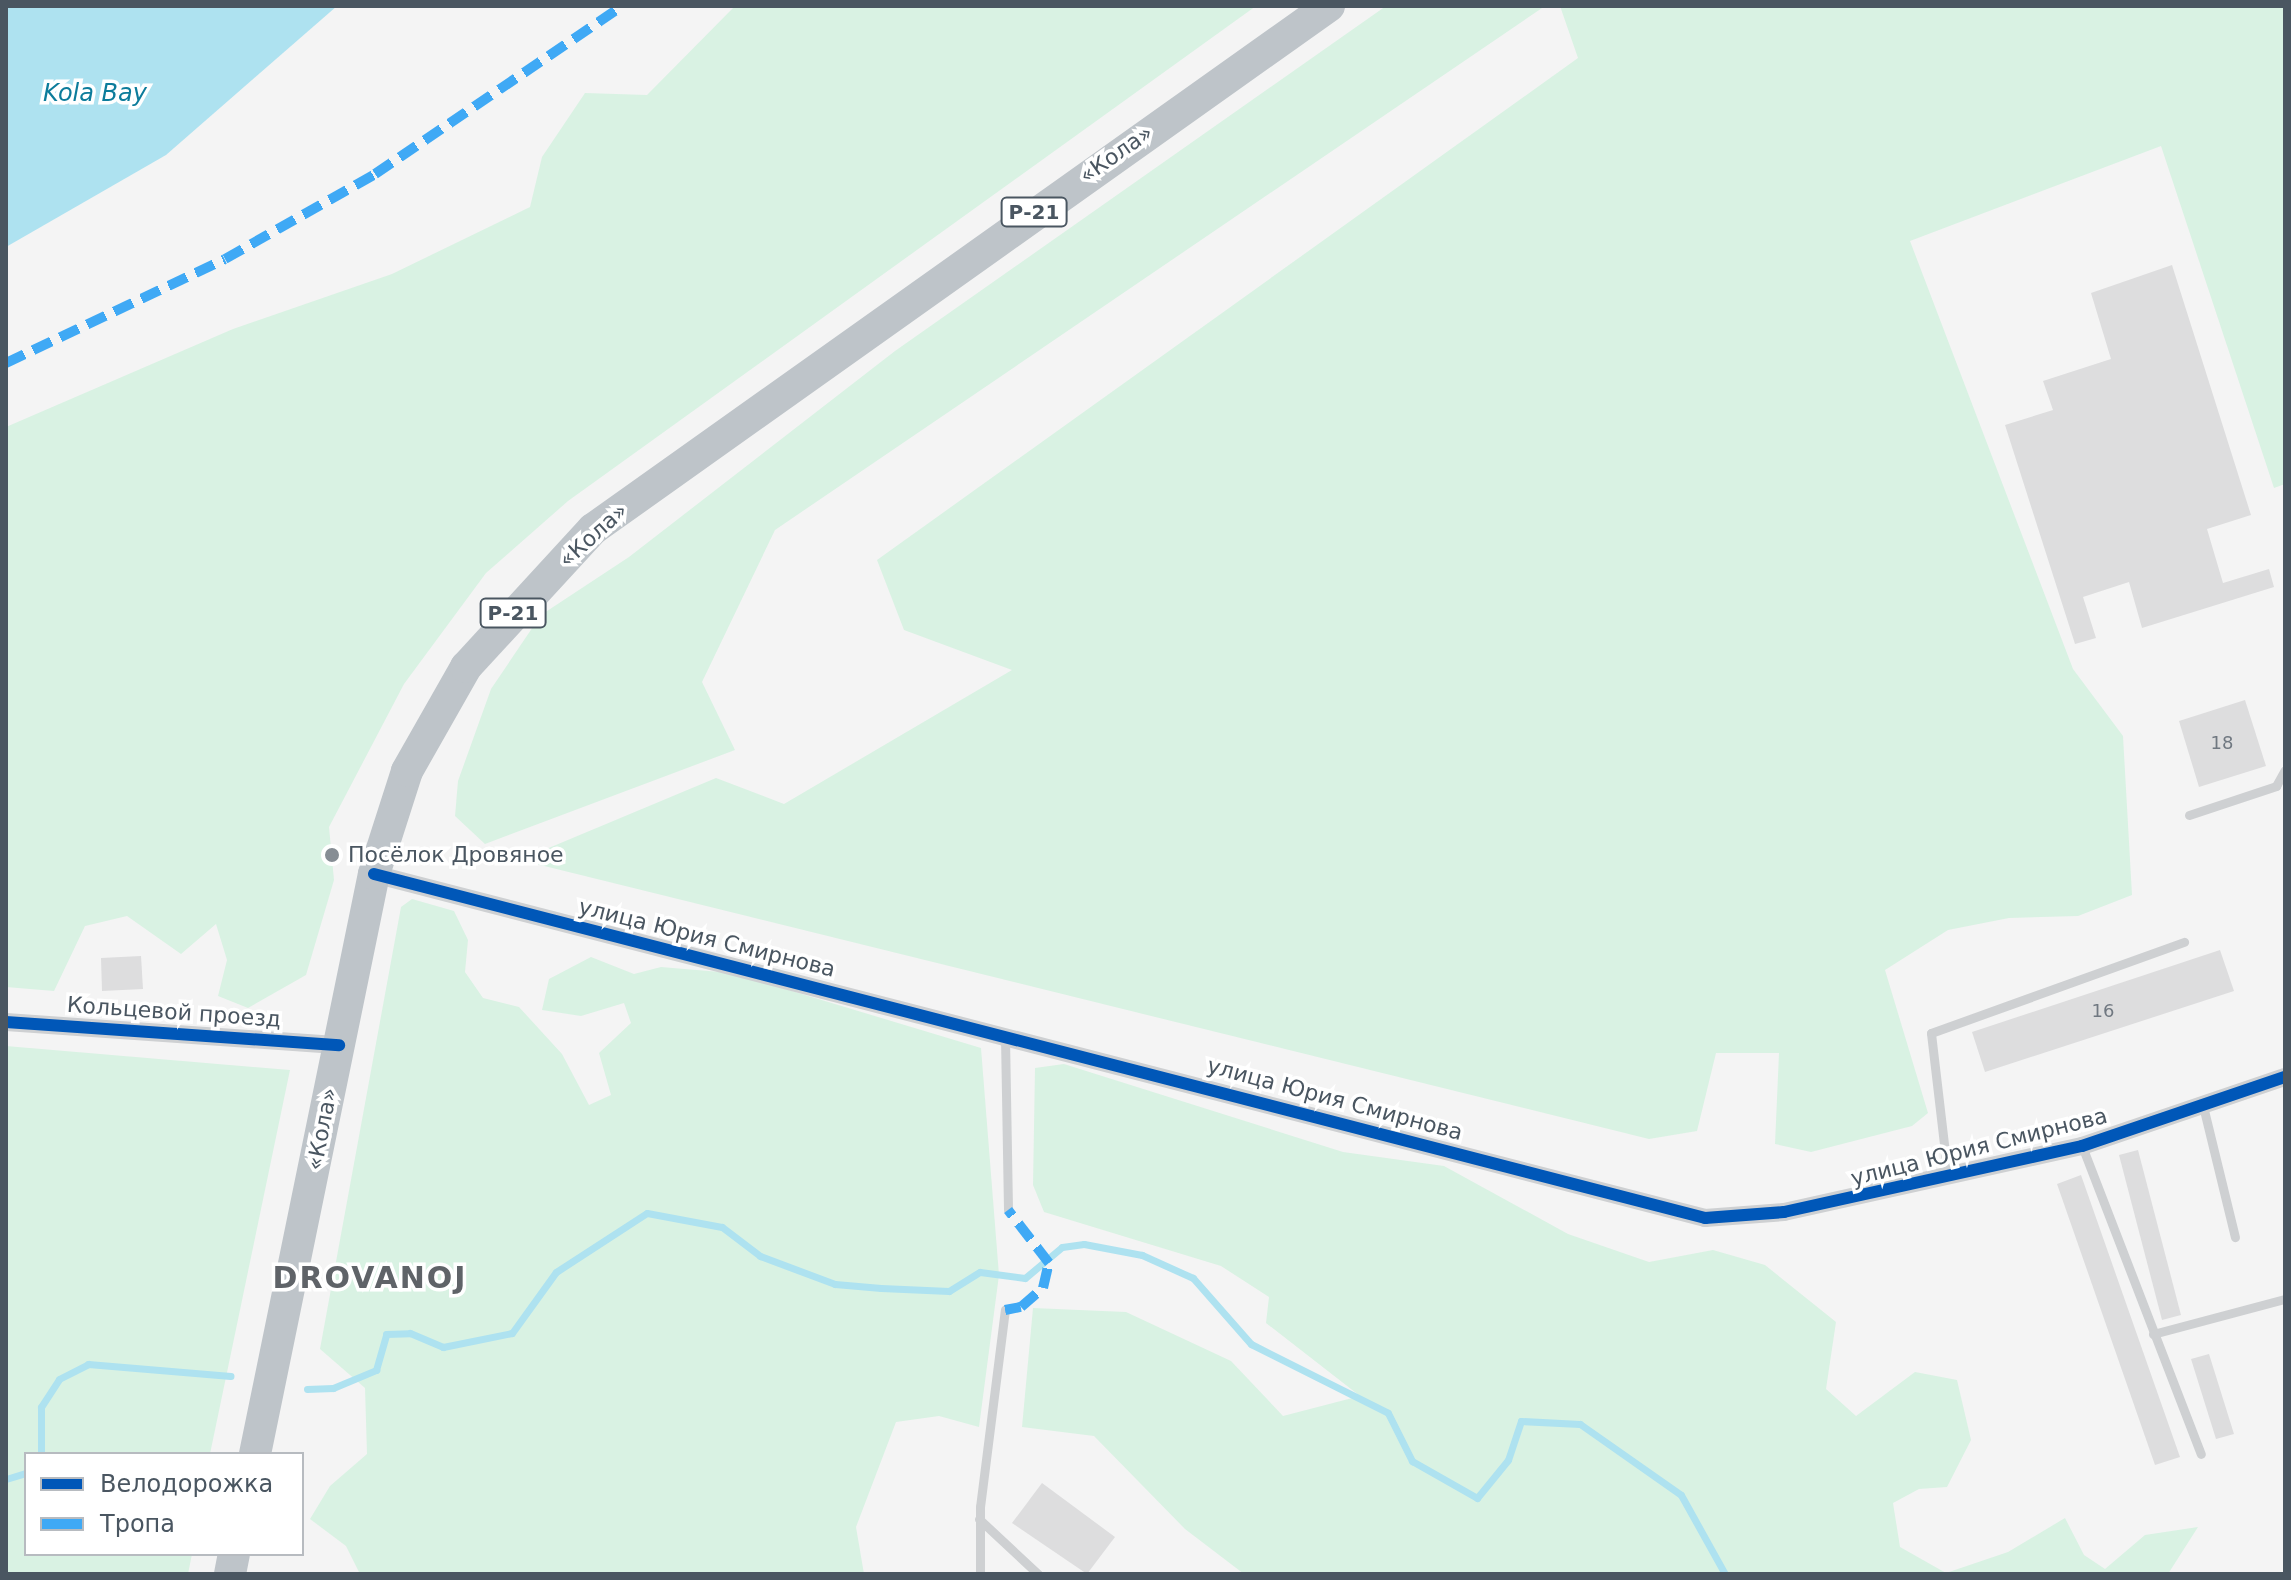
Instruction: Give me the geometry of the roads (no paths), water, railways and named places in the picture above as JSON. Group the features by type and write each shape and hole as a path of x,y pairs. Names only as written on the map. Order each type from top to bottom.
{"highway":[{"name":"«Кола»","path":"255,1452 374,874 407,771 466,667 593,529 1329,6"}],"street":[{"name":"улица Юрия Смирнова","path":"374,874 1705,1218 1784,1212 2082,1146 2285,1077"},
{"name":"Кольцевой проезд","path":"6,1022 339,1045"}],"lane":[{"path":"2189,815 2276,786 2285,770"},
{"path":"1948,1178 1931,1033 2184,942"},
{"path":"1005,1035 1008,1210"},
{"path":"2203,1106 2235,1237"},
{"path":"2082,1146 2201,1454"},
{"path":"2153,1334 2285,1299"},
{"path":"980,1574 979,1519 1005,1310"},
{"path":"979,1519 1038,1574"}],"water":[{"name":"Kola Bay","path":"6,6 337,6 166,155 6,247"}],"waterway":[{"path":"307,1389 333,1388 376,1370 386,1334 410,1333 443,1347 512,1333 556,1272 647,1213 722,1227 760,1256 835,1284 881,1288 949,1291 980,1272 1025,1278 1062,1247 1084,1244 1142,1255 1193,1278 1251,1344 1388,1413 1412,1461 1477,1498 1508,1460 1521,1421 1580,1424 1681,1495 1725,1574"},
{"path":"41,1452 41,1407 59,1379 88,1364 230,1376"},
{"path":"6,1479 24,1474"}],"place":[{"name":"Посёлок Дровяное","path":"332,855"}],"district":[{"name":"DROVANOJ","path":"370,1278"}]}
